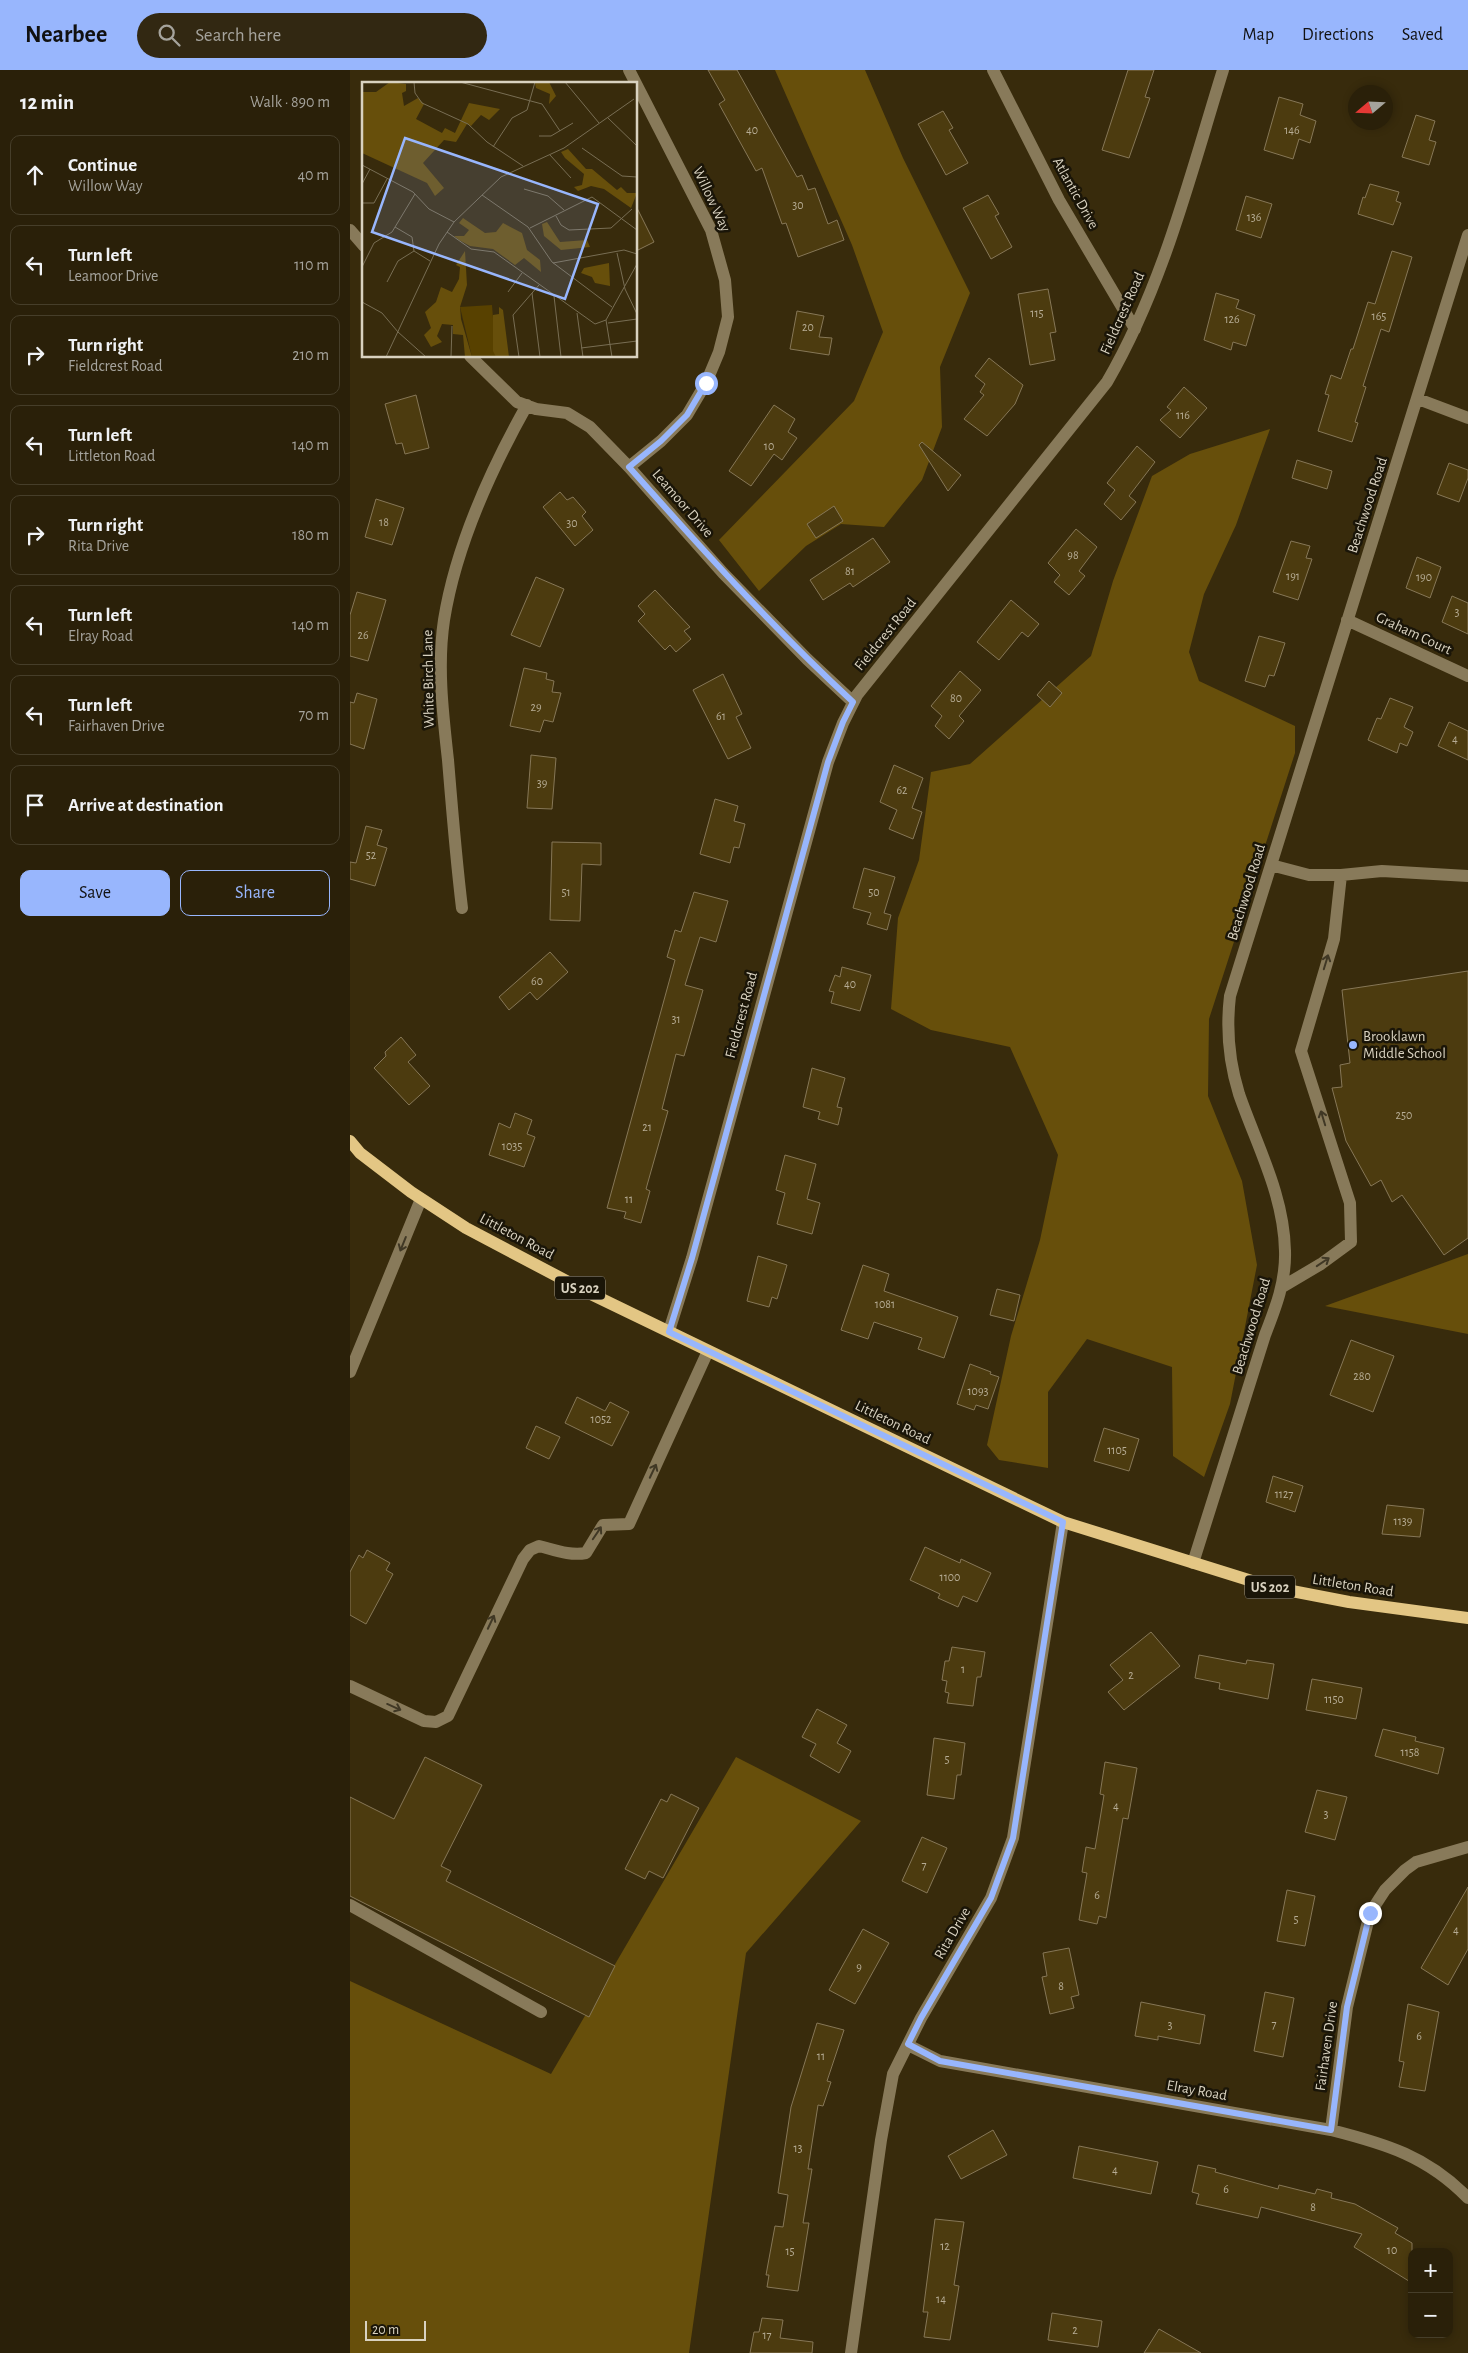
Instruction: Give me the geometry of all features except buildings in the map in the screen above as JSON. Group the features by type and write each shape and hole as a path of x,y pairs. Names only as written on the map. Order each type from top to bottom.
{"main road":[{"name":"Littleton Road","path":"350,1141 360,1153 421,1199 466,1228 591,1294 1063,1522 1271,1587 1349,1602 1468,1618"}],"street":[{"name":"Willow Way","path":"629,70 635,82"},
{"name":"Atlantic Drive","path":"993,70 1059,200 1135,329"},
{"name":"Fieldcrest Road","path":"669,1332 692,1258 828,762 843,722 857,694 1107,382 1135,329 1166,256 1223,70"},
{"name":"Willow Way","path":"629,467 661,441 687,415 706,383 716,360 728,317 725,280 712,230 638,87"},
{"path":"350,230 362,244"},
{"name":"Beachwood Road","path":"1193,1563 1282,1288 1285,1252 1282,1219 1277,1195 1239,1093 1230,1052 1227,1024 1230,996 1347,620 1418,400 1468,235"},
{"name":"Leamoor Drive","path":"472,358 517,402 527,406 566,413 590,427 629,467 722,573 807,659 853,702"},
{"path":"1418,400 1468,418"},
{"name":"White Birch Lane","path":"462,908 444,718 442,660 444,622 452,578 468,533 500,455 527,406"},
{"name":"Graham Court","path":"1347,620 1468,676"},
{"path":"1271,865 1309,875 1341,875 1382,871 1468,876"},
{"path":"1282,1288 1321,1264 1351,1242 1350,1203 1301,1051 1334,939 1341,875"},
{"path":"350,1372 421,1199"},
{"path":"350,1686 424,1721 436,1722 448,1716 506,1590 522,1559 530,1550 539,1546 563,1552 586,1553 603,1526 629,1524 708,1351"},
{"name":"Rita Drive","path":"851,2353 881,2140 894,2074 921,2018 991,1898 1013,1838 1063,1522"},
{"name":"Fairhaven Drive","path":"1331,2130 1347,2007 1370,1913 1385,1890 1416,1862 1468,1847"},
{"path":"350,1905 541,2012"},
{"name":"Elray Road","path":"908,2044 940,2061 1331,2130 1388,2146 1427,2163 1450,2179 1468,2198"}],"shaded area":[{"path":"775,70 865,70 903,158 970,293 940,367 942,427 922,480 884,527 841,524 806,546 759,591 719,540 854,401 883,332 852,245"},
{"path":"1270,429 1236,525 1204,594 1189,652 1199,681 1295,726 1295,753 1209,1019 1208,1096 1242,1181 1257,1265 1230,1404 1204,1477 1173,1456 1172,1367 1087,1339 1048,1392 1048,1468 999,1460 987,1445 1011,1336 1040,1240 1058,1155 1010,1047 931,1030 891,1009 898,918 919,860 931,772 970,764 1091,656 1113,581 1152,476 1190,454"},
{"path":"1468,1254 1468,1334 1325,1306"},
{"path":"736,1757 861,1821 746,1953 689,2353 350,2353 350,1981 551,2074"}],"place":[{"name":"Brooklawn Middle School","path":"1353,1045"}],"route":[{"path":"706,383 687,415 661,441 629,467 722,573 807,659 853,702 843,722 828,762 692,1258 669,1332 1063,1522 1013,1838 991,1898 921,2018 908,2044 940,2061 1331,2130 1347,2007 1370,1913"}]}
